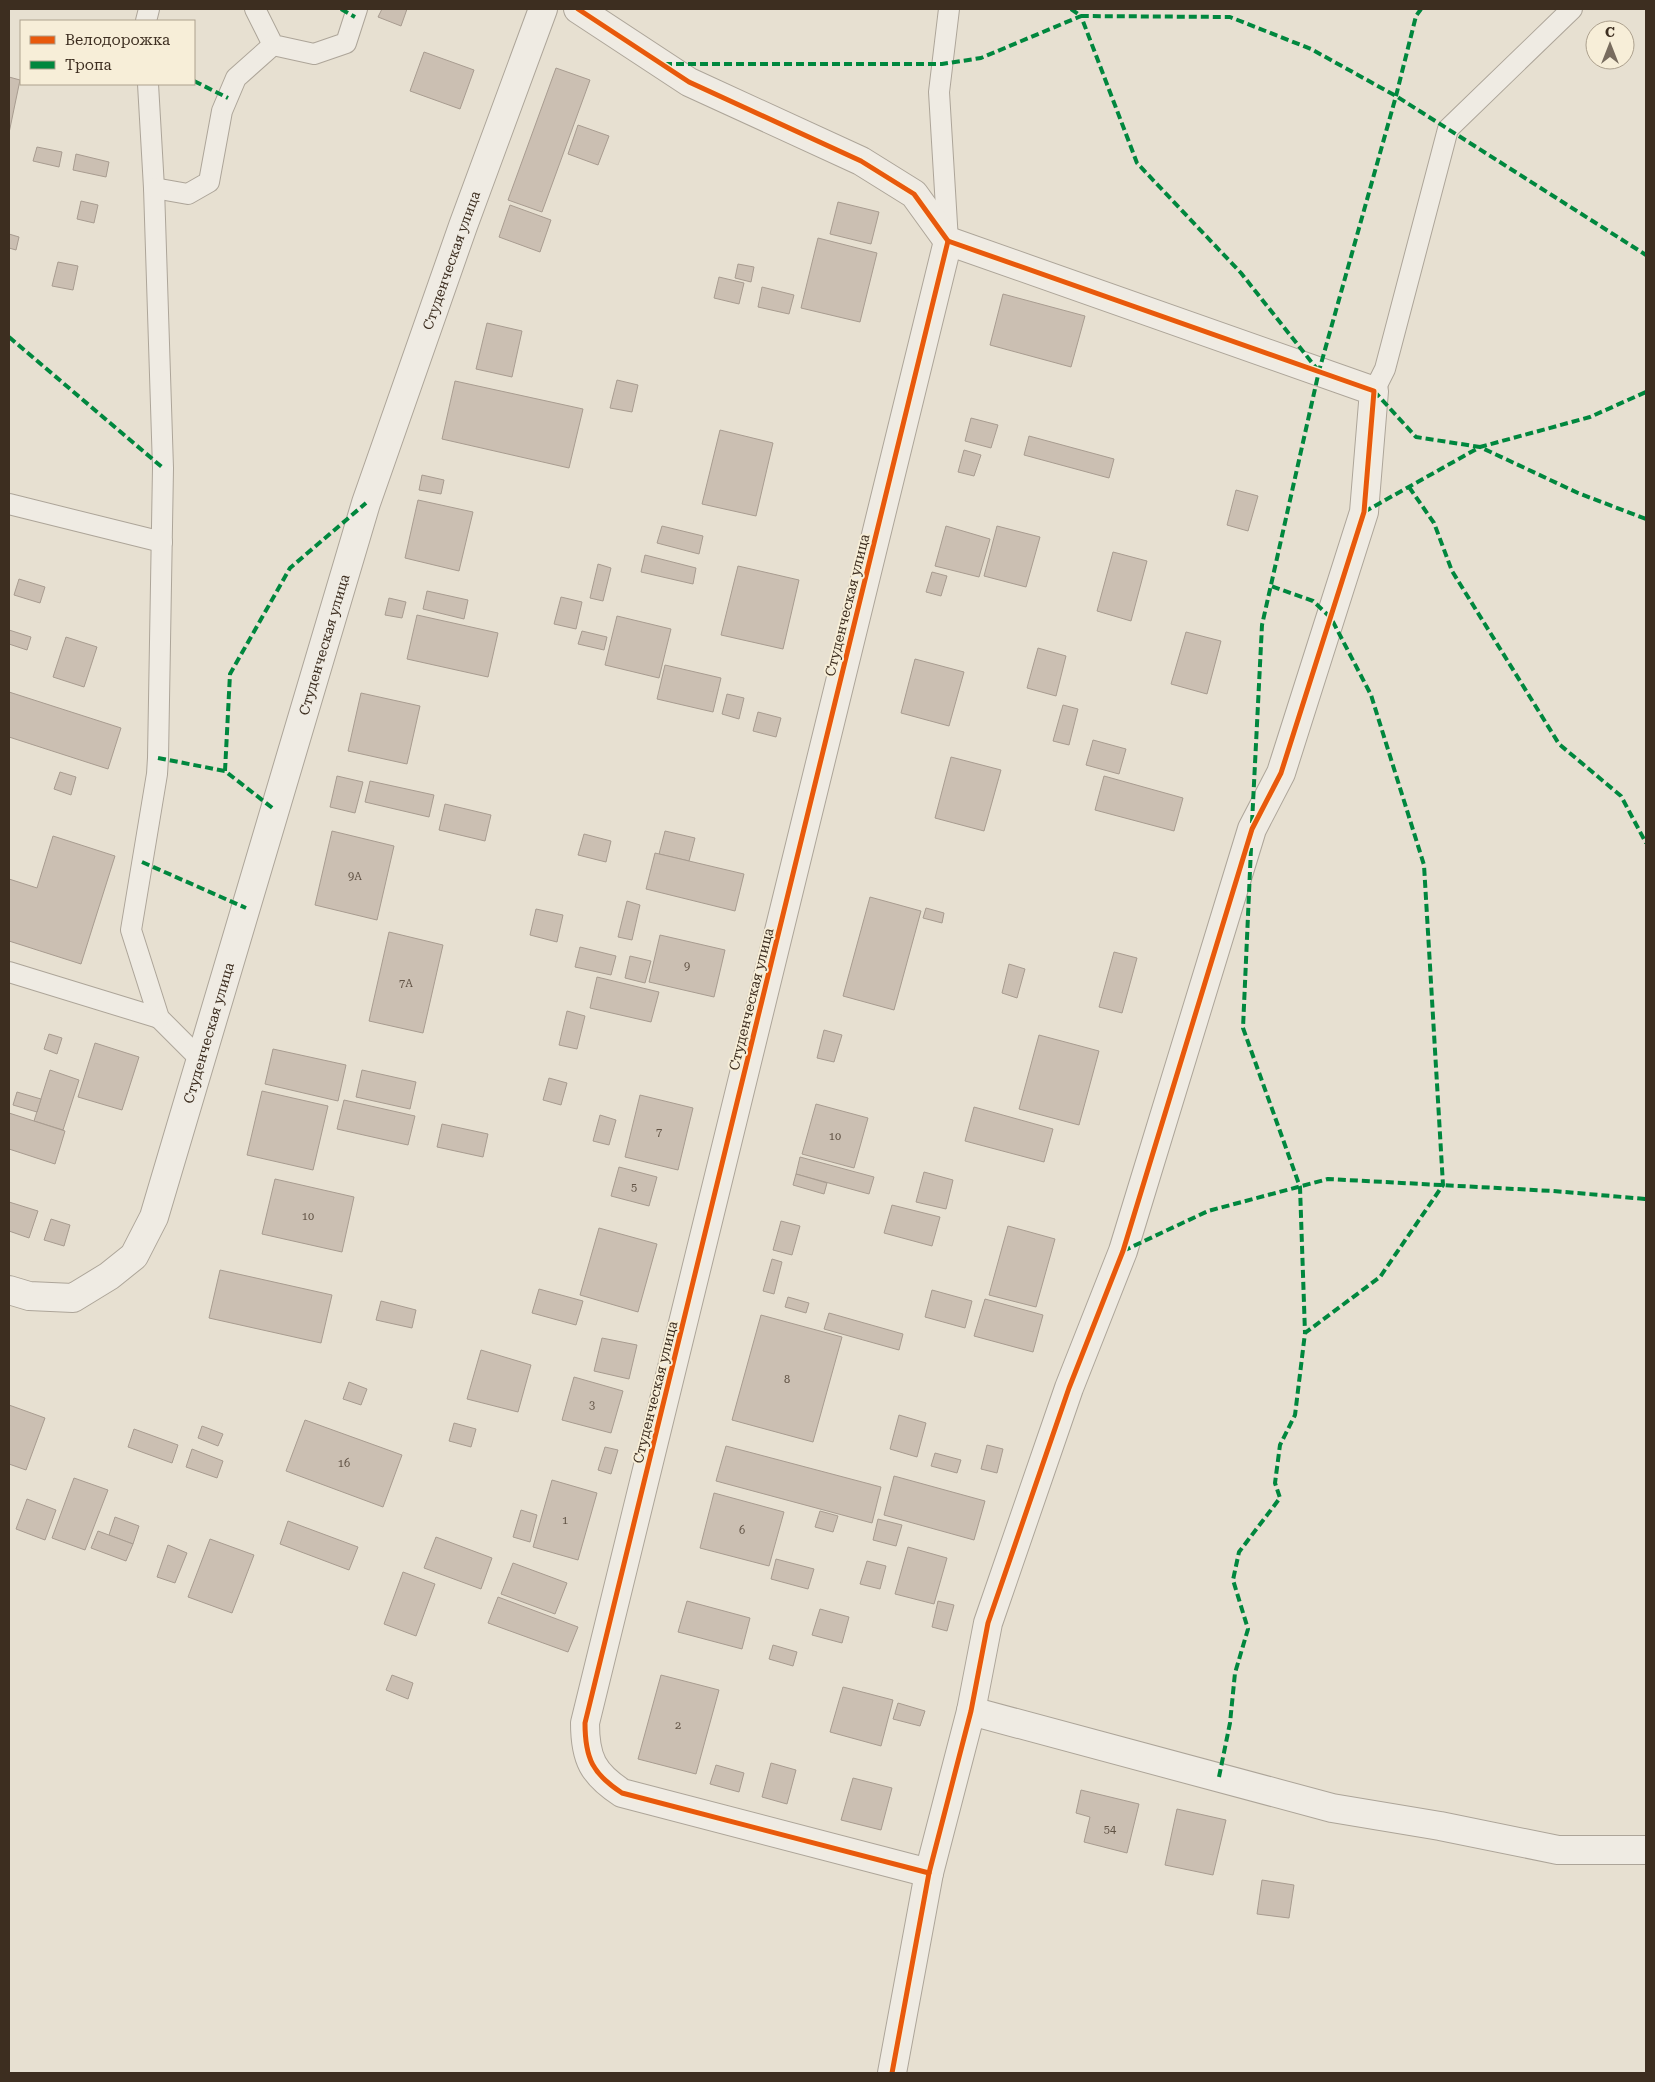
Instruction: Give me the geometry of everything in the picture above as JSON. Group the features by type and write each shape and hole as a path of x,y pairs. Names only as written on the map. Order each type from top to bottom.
{"street":[{"name":"Студенческая улица","path":"9,1290 29,1296 72,1298 109,1276 134,1256 154,1217 366,503 463,226 543,9"},
{"path":"578,9 689,82 861,161 914,194 948,241 1374,391 1364,512 1281,773 1252,829 1123,1251 1069,1388 988,1623 972,1711 929,1873 892,2073"},
{"name":"Студенческая улица","path":"929,1873 622,1794 603,1781 591,1762 585,1744 585,1723 948,241"},
{"path":"972,1711 1332,1808 1440,1826 1558,1850 1646,1850"}],"lane":[{"path":"255,9 273,45"},
{"path":"273,45 314,54 346,43 358,9"},
{"path":"948,241 939,92 949,9"},
{"path":"1374,391 1385,370 1448,129 1572,9"},
{"path":"154,188 188,194 210,182 222,111 236,78 273,45"},
{"path":"148,85 154,188 163,468 162,542 157,774 131,930 159,1018 201,1060"},
{"path":"9,504 162,542"},
{"path":"9,972 159,1018"}],"building":[{"path":"382,9 407,9 401,26 378,17"},
{"path":"424,52 474,70 460,109 410,91"},
{"path":"556,68 590,80 542,212 508,200"},
{"path":"9,77 20,80 9,133"},
{"path":"578,125 609,136 598,165 568,154"},
{"path":"37,147 62,152 59,167 33,161"},
{"path":"76,154 109,162 106,177 73,170"},
{"path":"81,201 98,205 94,223 77,219"},
{"path":"838,202 879,212 871,244 830,234"},
{"path":"510,205 551,220 540,252 499,237"},
{"path":"9,234 19,237 16,250 9,248"},
{"path":"818,238 877,253 860,322 801,308"},
{"path":"58,262 78,266 73,290 52,286"},
{"path":"738,264 754,267 751,282 735,278"},
{"path":"719,277 744,283 739,304 714,298"},
{"path":"762,287 794,295 789,314 758,307"},
{"path":"1003,294 1085,316 1071,367 990,345"},
{"path":"487,323 522,331 512,377 476,369"},
{"path":"617,380 638,385 632,412 610,408"},
{"path":"455,381 583,409 569,468 442,439"},
{"path":"971,418 998,425 991,448 965,441"},
{"path":"720,430 773,443 756,516 702,504"},
{"path":"1029,436 1114,459 1109,478 1024,455"},
{"path":"964,450 981,455 974,476 958,472"},
{"path":"422,475 444,480 441,494 419,490"},
{"path":"1236,490 1258,496 1248,531 1227,525"},
{"path":"418,500 473,512 459,571 405,558"},
{"path":"662,526 703,536 699,554 657,543"},
{"path":"946,526 990,539 979,577 935,566"},
{"path":"997,526 1040,537 1026,587 984,576"},
{"path":"1113,552 1147,561 1131,621 1097,611"},
{"path":"645,555 696,568 693,584 641,572"},
{"path":"598,564 611,568 603,601 590,598"},
{"path":"738,566 799,580 783,649 721,635"},
{"path":"932,572 947,576 941,596 926,592"},
{"path":"19,579 45,587 40,603 14,595"},
{"path":"427,591 468,600 464,619 423,609"},
{"path":"561,597 582,602 576,629 554,624"},
{"path":"389,598 406,602 402,618 385,615"},
{"path":"417,615 498,633 488,677 407,659"},
{"path":"617,616 671,629 659,678 605,665"},
{"path":"9,630 31,637 27,650 9,644"},
{"path":"582,631 607,637 604,650 578,644"},
{"path":"1186,632 1221,641 1207,694 1171,684"},
{"path":"66,637 97,647 84,687 53,677"},
{"path":"1038,648 1066,656 1056,696 1027,688"},
{"path":"915,659 964,672 949,726 901,713"},
{"path":"665,665 721,678 713,712 657,699"},
{"path":"9,692 121,728 108,769 9,737"},
{"path":"361,693 420,706 407,764 348,751"},
{"path":"727,694 744,698 739,719 722,714"},
{"path":"1063,705 1078,709 1069,745 1053,741"},
{"path":"758,712 781,718 776,737 753,731"},
{"path":"1093,740 1126,749 1119,774 1086,765"},
{"path":"951,757 1001,770 984,831 935,818"},
{"path":"60,772 76,777 71,795 54,789"},
{"path":"337,776 363,782 355,813 330,807"},
{"path":"1104,776 1183,798 1174,831 1095,810"},
{"path":"370,781 434,795 429,817 365,802"},
{"path":"445,804 491,815 485,841 439,830"},
{"path":"332,831 394,846 377,920 315,905"},
{"path":"665,831 695,838 689,861 659,854"},
{"path":"584,834 611,841 606,862 578,855"},
{"path":"53,836 115,856 81,964 9,941 9,879 37,888"},
{"path":"655,853 744,874 735,911 646,889"},
{"path":"870,897 921,911 894,1010 843,996"},
{"path":"627,901 640,905 632,940 618,937"},
{"path":"926,908 944,913 942,923 923,918"},
{"path":"536,909 563,915 557,942 530,935"},
{"path":"389,932 443,945 423,1033 369,1021"},
{"path":"660,935 725,950 714,997 649,982"},
{"path":"580,947 616,956 611,975 575,967"},
{"path":"1114,952 1137,958 1122,1013 1099,1007"},
{"path":"630,956 651,961 645,983 625,978"},
{"path":"1009,964 1025,969 1017,998 1002,993"},
{"path":"597,977 659,992 651,1022 590,1008"},
{"path":"567,1011 585,1016 577,1049 559,1045"},
{"path":"824,1030 842,1035 834,1062 817,1058"},
{"path":"49,1034 62,1038 57,1054 44,1049"},
{"path":"1039,1035 1099,1051 1079,1125 1019,1109"},
{"path":"95,1043 139,1057 122,1110 78,1097"},
{"path":"273,1049 346,1065 338,1101 265,1084"},
{"path":"50,1070 79,1080 63,1130 34,1121"},
{"path":"362,1070 416,1082 410,1109 356,1097"},
{"path":"549,1078 567,1083 561,1105 543,1100"},
{"path":"262,1091 328,1106 313,1170 247,1155"},
{"path":"17,1092 41,1099 37,1112 13,1105"},
{"path":"640,1095 693,1108 678,1170 625,1157"},
{"path":"344,1100 415,1116 408,1145 337,1129"},
{"path":"816,1104 868,1118 854,1168 802,1154"},
{"path":"974,1107 1053,1129 1044,1162 965,1141"},
{"path":"9,1113 65,1131 55,1164 9,1149"},
{"path":"600,1115 616,1120 609,1145 593,1141"},
{"path":"442,1124 488,1134 483,1157 437,1147"},
{"path":"800,1157 874,1177 869,1194 796,1174"},
{"path":"619,1167 657,1177 649,1206 611,1196"},
{"path":"924,1172 953,1180 946,1209 916,1202"},
{"path":"796,1174 827,1183 824,1194 793,1185"},
{"path":"275,1179 354,1197 342,1252 262,1234"},
{"path":"9,1202 38,1211 29,1238 9,1231"},
{"path":"892,1205 940,1217 932,1246 884,1233"},
{"path":"51,1219 70,1225 64,1246 44,1240"},
{"path":"781,1221 800,1226 792,1255 773,1250"},
{"path":"1008,1226 1055,1239 1036,1307 989,1295"},
{"path":"599,1228 657,1244 638,1312 580,1295"},
{"path":"772,1259 782,1262 774,1294 763,1291"},
{"path":"220,1270 332,1295 321,1343 209,1318"},
{"path":"539,1289 583,1301 576,1325 532,1313"},
{"path":"932,1290 972,1301 965,1328 925,1317"},
{"path":"788,1297 809,1303 806,1313 785,1307"},
{"path":"985,1299 1043,1315 1033,1352 974,1336"},
{"path":"381,1301 416,1310 412,1328 376,1320"},
{"path":"829,1313 903,1334 899,1350 824,1329"},
{"path":"761,1315 842,1337 813,1442 732,1420"},
{"path":"602,1338 637,1345 629,1379 594,1371"},
{"path":"481,1350 531,1365 518,1412 467,1399"},
{"path":"574,1377 623,1391 611,1433 562,1420"},
{"path":"349,1382 367,1389 361,1405 343,1399"},
{"path":"9,1405 45,1418 26,1470 9,1464"},
{"path":"899,1415 926,1423 917,1457 890,1449"},
{"path":"305,1420 402,1455 383,1507 286,1471"},
{"path":"454,1423 476,1429 471,1447 449,1441"},
{"path":"202,1426 223,1434 218,1446 198,1438"},
{"path":"134,1429 178,1445 172,1463 128,1447"},
{"path":"987,1445 1003,1449 997,1473 981,1469"},
{"path":"726,1446 881,1487 872,1523 716,1481"},
{"path":"605,1447 618,1450 611,1474 598,1470"},
{"path":"192,1449 223,1461 217,1478 186,1467"},
{"path":"935,1453 961,1460 957,1473 931,1466"},
{"path":"894,1476 985,1501 974,1540 884,1515"},
{"path":"74,1478 108,1490 85,1550 52,1538"},
{"path":"552,1480 597,1493 578,1560 533,1547"},
{"path":"714,1493 784,1512 769,1566 700,1548"},
{"path":"27,1499 56,1510 45,1540 16,1529"},
{"path":"521,1510 537,1515 530,1542 513,1537"},
{"path":"820,1511 838,1516 833,1532 815,1527"},
{"path":"115,1517 139,1526 133,1544 109,1535"},
{"path":"878,1519 902,1525 896,1546 873,1540"},
{"path":"288,1521 358,1547 349,1570 280,1544"},
{"path":"98,1531 133,1544 126,1561 91,1548"},
{"path":"436,1537 492,1558 481,1589 424,1568"},
{"path":"210,1539 254,1555 232,1613 188,1597"},
{"path":"168,1545 187,1553 175,1583 157,1577"},
{"path":"908,1547 947,1558 934,1604 895,1594"},
{"path":"776,1559 814,1569 808,1589 771,1579"},
{"path":"867,1561 886,1566 880,1589 860,1584"},
{"path":"513,1563 567,1583 555,1614 501,1594"},
{"path":"403,1572 435,1584 416,1636 384,1624"},
{"path":"498,1597 578,1627 568,1652 488,1623"},
{"path":"687,1601 750,1618 742,1649 678,1632"},
{"path":"938,1601 954,1605 947,1631 932,1627"},
{"path":"820,1609 849,1617 842,1643 812,1635"},
{"path":"773,1645 797,1652 793,1666 769,1659"},
{"path":"392,1675 413,1683 408,1699 386,1690"},
{"path":"661,1675 719,1690 696,1774 638,1759"},
{"path":"843,1687 893,1700 881,1746 830,1732"},
{"path":"898,1703 925,1711 920,1726 893,1719"},
{"path":"771,1763 796,1770 787,1804 762,1797"},
{"path":"716,1765 744,1773 739,1792 710,1784"},
{"path":"853,1778 892,1788 881,1830 841,1820"},
{"path":"1081,1790 1139,1804 1127,1853 1084,1842 1090,1817 1076,1813"},
{"path":"1177,1809 1226,1820 1213,1875 1165,1865"},
{"path":"1262,1880 1294,1885 1289,1918 1257,1914"}],"marked path":[{"path":"341,9 355,17"},
{"path":"1071,9 1081,16 1230,17 1311,49 1396,96 1646,255"},
{"path":"1252,823 1262,625 1319,371 1396,96 1416,16 1421,9"},
{"path":"664,64 942,64 981,58 1081,16 1137,163 1241,273 1317,369"},
{"path":"195,82 228,98"},
{"path":"9,337 163,468"},
{"path":"1374,391 1416,437 1480,447 1578,493 1646,519"},
{"path":"1364,512 1480,447 1590,417 1646,392"},
{"path":"1409,487 1434,523 1452,571 1559,744 1621,796 1646,843"},
{"path":"225,771 230,674 290,568 366,503"},
{"path":"1219,1777 1230,1723 1235,1673 1248,1629 1233,1580 1239,1552 1280,1498 1275,1483 1280,1445 1295,1415 1305,1333 1380,1277 1443,1185 1424,865 1371,695 1331,618 1313,601 1271,586"},
{"path":"158,758 225,771 275,810"},
{"path":"1251,848 1243,1028 1300,1187 1305,1333"},
{"path":"142,862 246,908"},
{"path":"1123,1251 1208,1211 1328,1179 1553,1191 1646,1199"}],"cycle path":[{"path":"578,9 689,82 861,161 914,194 948,241 1374,391 1364,512 1281,773 1252,829 1123,1251 1069,1388 988,1623 971,1711 929,1873 892,2073"},
{"path":"929,1873 622,1793 604,1779 593,1764 589,1756 585,1736 585,1723 948,241"}]}
